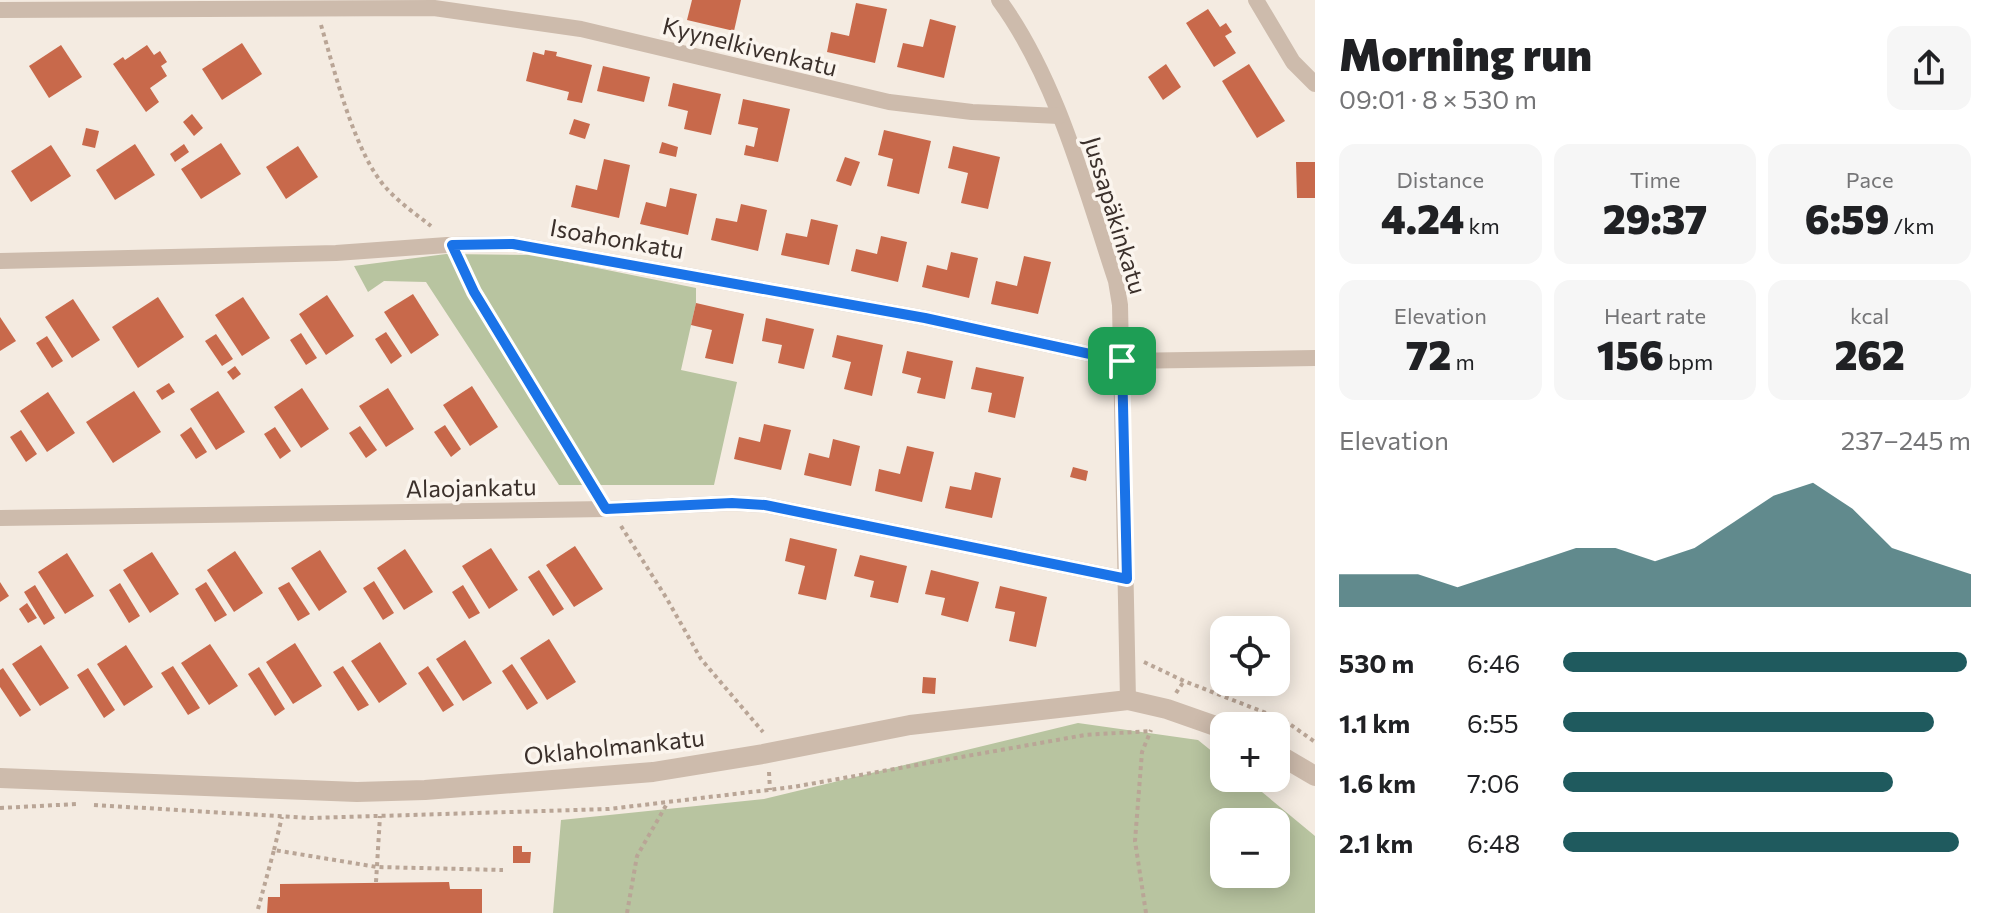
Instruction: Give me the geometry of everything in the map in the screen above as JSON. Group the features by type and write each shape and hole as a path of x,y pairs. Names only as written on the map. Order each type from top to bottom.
{"street":[{"name":"Jussapäkinkatu","path":"999,0 1048,82 1116,281 1122,361 1128,700"},
{"path":"1256,0 1293,62 1315,84"},
{"name":"Kyynelkivenkatu","path":"0,10 434,8 548,22 889,102 972,112 1059,116"},
{"name":"Isoahonkatu","path":"0,261 336,253 513,244 925,318 1122,361 1315,358"},
{"name":"Alaojankatu","path":"0,518 606,509 732,503 765,505 1127,579"},
{"name":"Oklaholmankatu","path":"0,778 357,792 413,790 653,772 910,725 1128,700 1210,724"},
{"path":"1290,761 1315,776"}],"path":[{"path":"311,9 321,25 334,69 372,168 388,190 452,245 474,292 606,509 624,529 701,659 762,731 768,753 770,790"},
{"path":"1128,659 1145,662 1184,681 1284,720 1315,742"},
{"path":"1146,913 1135,841 1142,752 1150,731 1184,681"},
{"path":"627,913 637,856 668,802"},
{"path":"258,909 282,816"},
{"path":"376,882 380,816"},
{"path":"274,850 377,867 503,870"}],"green space":[{"path":"446,254 533,255 696,288 696,303 681,370 737,382 714,485 559,485 426,282 384,281 368,292 354,266"},
{"path":"1078,723 1198,740 1210,750 1210,792 1262,792 1281,808 1210,808 1210,888 1290,888 1290,815 1315,836 1315,913 553,913 561,820 764,799"}],"building":[{"path":"692,0 741,0 734,31 687,20"},
{"path":"856,3 887,9 875,63 827,52 831,32 849,36"},
{"path":"1208,9 1220,27 1226,23 1232,32 1225,36 1236,53 1214,67 1186,23"},
{"path":"930,19 956,26 944,78 897,67 903,43 923,47"},
{"path":"242,43 262,74 222,100 202,69"},
{"path":"61,45 82,77 49,98 29,66"},
{"path":"147,45 154,55 160,51 167,62 161,66 167,76 150,88 159,102 146,112 113,64"},
{"path":"545,50 592,65 582,103 567,100 569,92 526,81 533,52 544,55"},
{"path":"1166,64 1181,87 1163,100 1148,77"},
{"path":"1249,64 1285,121 1257,138 1222,81"},
{"path":"603,66 650,77 644,102 597,91"},
{"path":"673,83 721,94 711,135 684,129 688,111 668,106"},
{"path":"743,99 790,109 778,162 744,155 746,145 754,147 758,128 738,124"},
{"path":"192,114 203,128 194,136 183,122"},
{"path":"574,119 590,124 585,139 569,134"},
{"path":"86,128 99,131 95,148 82,145"},
{"path":"884,130 931,141 919,194 887,186 893,159 878,155"},
{"path":"662,142 678,147 676,157 659,153"},
{"path":"221,143 241,174 201,199 181,169"},
{"path":"135,144 155,175 115,200 96,170"},
{"path":"184,144 189,152 175,162 170,154"},
{"path":"51,145 71,176 31,202 11,171"},
{"path":"298,146 318,177 286,199 266,167"},
{"path":"953,146 1000,157 988,209 961,203 968,173 948,168"},
{"path":"845,157 860,162 851,186 836,181"},
{"path":"604,159 630,165 619,218 571,207 576,185 597,190"},
{"path":"1296,162 1315,162 1315,198 1297,198"},
{"path":"670,188 697,194 688,235 640,224 646,202 666,207"},
{"path":"741,204 767,210 758,251 711,240 716,218 737,222"},
{"path":"811,219 838,225 829,265 781,255 786,233 807,237"},
{"path":"881,236 907,242 898,282 851,271 856,249 877,254"},
{"path":"951,252 978,258 969,298 922,287 927,265 947,270"},
{"path":"1024,256 1051,262 1038,314 991,304 996,281 1017,286"},
{"path":"413,294 439,335 411,354 384,312"},
{"path":"327,295 354,336 326,355 299,314"},
{"path":"158,297 184,337 138,368 112,327"},
{"path":"243,297 270,338 242,356 215,315"},
{"path":"73,299 100,340 72,358 45,317"},
{"path":"696,303 744,314 733,364 705,358 712,330 691,325"},
{"path":"0,317 16,341 0,351"},
{"path":"766,318 814,329 804,369 778,363 782,345 762,341"},
{"path":"386,332 402,356 391,364 375,339"},
{"path":"301,333 317,358 306,365 290,340"},
{"path":"216,334 233,359 222,366 205,341"},
{"path":"837,335 883,345 872,396 844,389 851,362 832,357"},
{"path":"47,336 63,361 52,368 36,343"},
{"path":"907,351 953,361 945,399 917,393 921,378 902,373"},
{"path":"235,366 241,374 233,380 227,372"},
{"path":"976,367 1024,377 1015,418 988,412 992,393 971,389"},
{"path":"169,383 175,392 162,400 156,391"},
{"path":"472,386 498,427 470,446 443,405"},
{"path":"302,388 329,429 301,448 274,407"},
{"path":"388,388 414,429 386,447 359,406"},
{"path":"134,391 161,432 113,463 86,422"},
{"path":"218,391 245,432 216,450 190,409"},
{"path":"48,392 75,433 47,452 20,411"},
{"path":"764,424 791,430 781,470 734,459 739,437 760,442"},
{"path":"445,425 461,449 451,457 434,432"},
{"path":"360,426 377,450 366,458 349,433"},
{"path":"191,427 207,452 196,459 180,435"},
{"path":"275,427 291,451 280,459 264,434"},
{"path":"21,430 37,454 26,462 10,437"},
{"path":"833,439 860,446 851,486 804,475 809,453 829,458"},
{"path":"907,446 934,452 922,502 875,491 879,469 900,474"},
{"path":"1073,467 1088,471 1086,481 1070,477"},
{"path":"975,472 1001,478 992,518 945,508 950,486 971,490"},
{"path":"790,538 837,549 826,600 798,594 805,566 785,561"},
{"path":"575,546 603,589 574,607 546,565"},
{"path":"491,548 518,590 489,609 462,566"},
{"path":"405,549 433,592 404,610 377,568"},
{"path":"320,550 347,592 319,611 291,568"},
{"path":"235,551 263,593 234,612 207,570"},
{"path":"152,552 179,594 150,613 123,570"},
{"path":"67,553 94,596 65,614 38,572"},
{"path":"860,555 907,566 898,603 870,597 874,581 854,576"},
{"path":"539,570 564,609 553,616 528,577"},
{"path":"931,570 979,582 968,622 941,615 945,598 925,594"},
{"path":"374,581 394,613 383,620 363,588"},
{"path":"0,582 9,596 0,602"},
{"path":"206,582 227,615 215,622 195,589"},
{"path":"289,582 310,614 298,621 278,588"},
{"path":"120,583 140,616 129,623 109,590"},
{"path":"35,585 55,618 44,625 24,592"},
{"path":"463,585 480,613 469,619 452,592"},
{"path":"1000,586 1047,597 1036,647 1009,641 1015,612 995,608"},
{"path":"27,603 37,618 28,623 19,609"},
{"path":"549,639 576,682 547,700 520,658"},
{"path":"465,640 492,683 463,701 436,659"},
{"path":"380,642 407,684 379,703 351,661"},
{"path":"295,643 322,686 293,704 266,662"},
{"path":"210,644 238,686 209,705 181,663"},
{"path":"41,645 69,688 40,706 12,664"},
{"path":"126,645 153,687 124,706 97,664"},
{"path":"512,664 538,703 527,710 502,671"},
{"path":"173,666 200,708 188,715 161,673"},
{"path":"343,666 369,705 358,711 333,672"},
{"path":"428,666 454,705 443,712 418,673"},
{"path":"259,667 285,709 275,716 248,674"},
{"path":"3,668 31,710 20,717 0,687 0,670"},
{"path":"88,668 115,710 104,718 77,675"},
{"path":"923,677 936,678 935,694 922,693"},
{"path":"513,846 522,846 522,852 531,852 530,863 513,863"},
{"path":"449,882 450,889 482,889 482,913 267,913 268,897 280,897 280,884"}],"route":[{"path":"513,244 542,248 925,318 1122,361 1127,579 765,505 732,503 606,509 474,292 452,245 513,244"}]}
